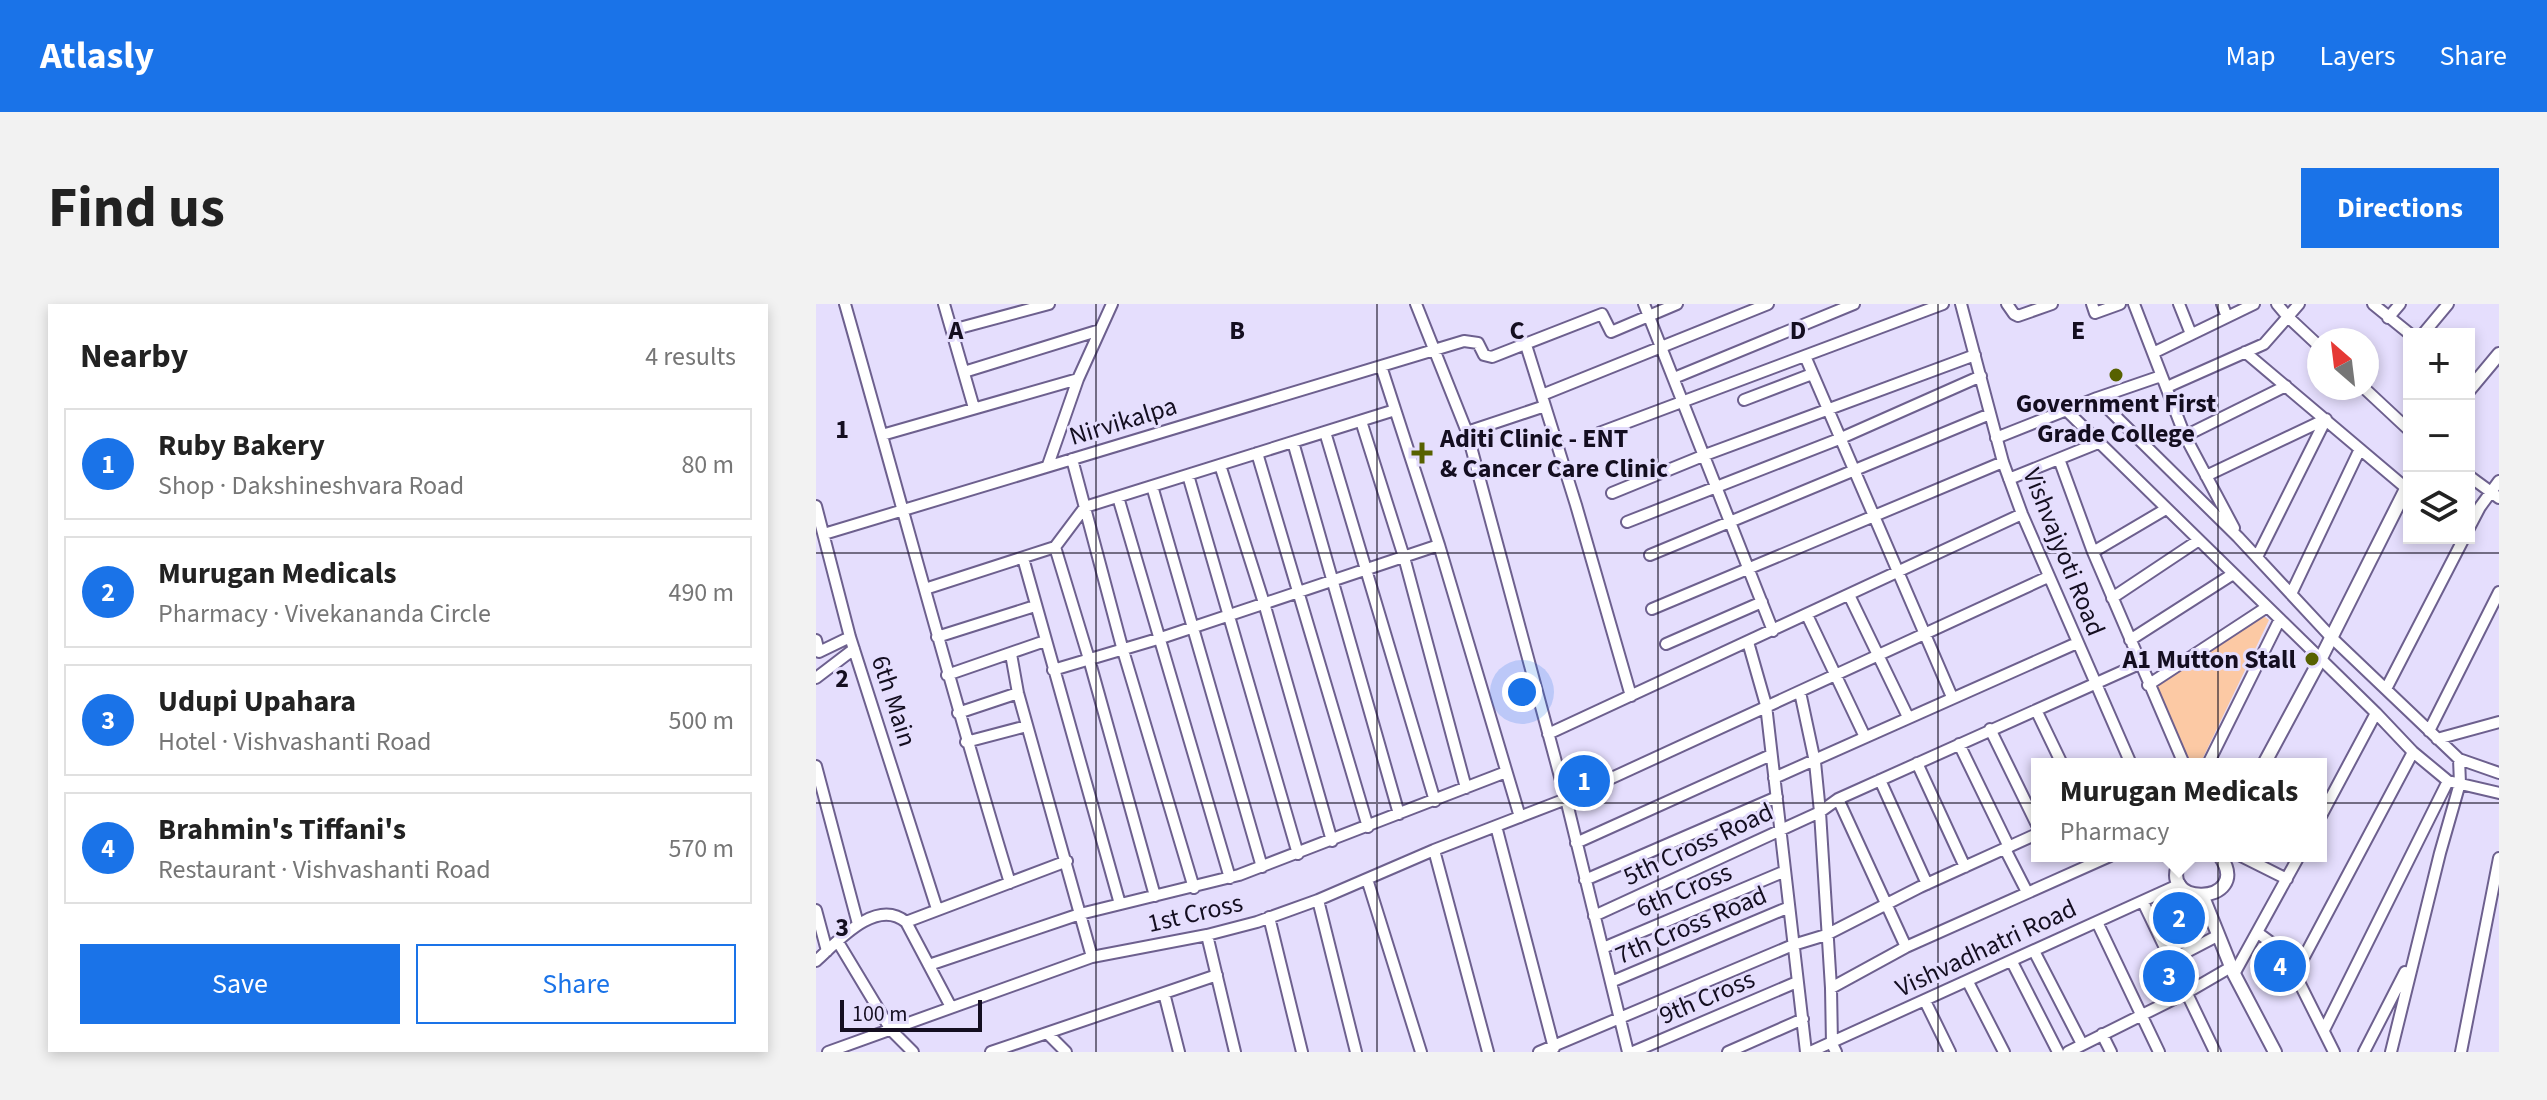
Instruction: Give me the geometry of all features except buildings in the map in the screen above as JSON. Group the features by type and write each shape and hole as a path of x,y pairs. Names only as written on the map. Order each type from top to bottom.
{"street":[{"path":"845,304 966,742 1010,883"},
{"path":"944,304 974,408"},
{"path":"952,330 1049,304"},
{"path":"1048,465 1078,379 1112,304"},
{"path":"1416,304 1467,432 1631,1052"},
{"path":"1644,304 1773,631"},
{"path":"1631,696 1526,345 1602,314 1611,332 1677,304"},
{"path":"1467,432 1768,304"},
{"path":"1674,378 1854,304"},
{"path":"1599,433 1943,304"},
{"name":"Vishvajyoti Road","path":"1961,304 2009,479 2048,577 2128,758"},
{"path":"2007,304 2018,316 2052,304"},
{"path":"2092,304 2095,313 2120,304"},
{"path":"2134,304 2185,436 2238,537"},
{"path":"2179,304 2191,334"},
{"path":"2222,304 2227,317"},
{"path":"2153,353 2254,304"},
{"path":"2277,304 2307,335"},
{"path":"1996,438 2097,398 2164,381 2264,344 2299,304"},
{"path":"2373,304 2403,329"},
{"path":"2388,318 2400,304"},
{"path":"2428,328 2448,304"},
{"path":"964,372 1100,330"},
{"name":"Nirvikalpa","path":"824,534 1435,349 1472,340 1478,343 1487,357 1492,357 1526,345"},
{"path":"2245,352 2403,482"},
{"path":"2475,381 2499,354"},
{"path":"1612,493 1705,455 1975,355"},
{"path":"1805,356 1952,697"},
{"path":"1381,366 1439,545 1520,817"},
{"path":"1744,400 1812,374"},
{"path":"1627,522 1839,439 1981,376"},
{"path":"882,435 1078,379"},
{"path":"2185,436 2286,386"},
{"path":"2097,398 2238,537 2331,637 2433,735 2459,759 2497,771"},
{"path":"2377,400 2403,424"},
{"path":"925,589 1055,547 1085,507 1395,410"},
{"path":"2066,410 2413,752 2448,781 2499,793"},
{"path":"1650,555 1990,414"},
{"path":"2206,476 2326,419"},
{"path":"2257,557 2326,419"},
{"path":"1361,421 1404,557 1466,788"},
{"path":"1325,432 1435,801"},
{"path":"1293,442 1399,814"},
{"path":"2009,479 2098,443"},
{"path":"2291,594 2360,449"},
{"path":"1257,453 1368,827"},
{"path":"1072,459 1122,647 1194,888"},
{"path":"2059,459 2093,552 2181,758"},
{"path":"1652,609 2003,462"},
{"path":"1220,465 1264,603 1332,841"},
{"path":"1188,475 1298,854"},
{"path":"2475,480 2495,495"},
{"path":"2475,520 2495,495 2499,481"},
{"path":"1152,486 1262,867"},
{"path":"2267,758 2403,496"},
{"path":"1118,497 1230,878"},
{"name":"6th Main","path":"816,506 850,637 937,909"},
{"path":"2093,552 2166,509"},
{"path":"1548,734 2022,514"},
{"path":"2112,598 2199,540"},
{"path":"2386,689 2461,544"},
{"path":"1053,670 1122,647 1161,638 1439,545"},
{"path":"1055,547 1155,896"},
{"path":"1023,558 1120,904"},
{"path":"2130,640 2233,574"},
{"name":"1st Cross","path":"828,1052 1092,957 1207,935 1318,900 1434,850 1566,799 2048,577"},
{"path":"2433,735 2499,592"},
{"path":"1849,595 1908,717"},
{"path":"1666,644 1762,602"},
{"path":"937,637 1035,606"},
{"path":"2148,685 2267,607"},
{"path":"1807,615 1865,737"},
{"path":"2211,758 2280,619"},
{"path":"816,640 819,652 850,637"},
{"path":"947,675 1045,641"},
{"path":"1748,642 1766,705 1787,908 1808,1052"},
{"path":"1774,778 2077,643"},
{"path":"816,678 854,649"},
{"path":"1011,654 1018,693 1092,957"},
{"name":"5th Cross Road","path":"1594,916 1820,812 1838,799 2139,664"},
{"path":"1800,692 1815,762 1820,812 1834,1048"},
{"path":"958,713 1018,693"},
{"path":"2036,710 2059,758"},
{"path":"2327,805 2376,713"},
{"path":"2433,735 2499,722"},
{"path":"966,742 1027,726"},
{"path":"1990,729 2031,813"},
{"path":"1959,744 2027,892"},
{"path":"2295,974 2413,752"},
{"path":"1576,843 1771,755"},
{"path":"2391,1052 2460,783 2459,759"},
{"path":"1917,763 1965,867"},
{"path":"816,766 858,924"},
{"path":"929,965 1080,914 1230,878 1506,772"},
{"path":"1880,780 1927,884"},
{"path":"2324,1030 2448,781"},
{"path":"1585,880 1777,797"},
{"path":"1838,799 1906,947"},
{"path":"1496,826 1555,1049"},
{"path":"1539,1052 1555,1049 1621,1017 1793,945 1826,935 2031,837"},
{"path":"1434,850 1488,1052"},
{"path":"2461,1052 2499,858"},
{"path":"906,922 1067,861"},
{"path":"1831,988 1906,947 2096,862"},
{"path":"2180,862 2177,872 2180,884 2188,893 2203,897 2211,895 2223,884 2226,868 2223,862"},
{"path":"2253,862 2287,879"},
{"path":"2068,1052 2233,971 2258,933 2296,862"},
{"name":"6th Cross","path":"1603,948 1783,872"},
{"path":"1367,879 1421,1052"},
{"name":"Vishvadhatri Road","path":"1808,1052 1834,1048 1925,1001 2180,884"},
{"path":"2203,897 2233,971 2275,1052"},
{"path":"1318,900 1356,1052"},
{"path":"2143,902 2215,1052"},
{"name":"7th Cross Road","path":"1611,982 1787,908"},
{"path":"816,910 827,951"},
{"path":"816,961 858,924 888,913 898,915 906,922 951,1007"},
{"path":"1269,917 1302,1052"},
{"path":"2097,922 2159,1052"},
{"path":"2258,933 2284,952 2334,1052"},
{"path":"1207,935 1235,1052"},
{"path":"2171,960 2217,936"},
{"path":"838,942 891,1030 913,1052"},
{"path":"2034,951 2082,1044"},
{"path":"2364,1052 2414,954"},
{"path":"2012,962 2058,1052"},
{"path":"995,1051 1217,975"},
{"name":"9th Cross","path":"1631,1052 1797,982"},
{"path":"1968,982 2004,1052"},
{"path":"1164,993 1179,1052"},
{"path":"1925,1001 1949,1052"},
{"path":"1728,1052 1803,1019"},
{"path":"1047,1033 1066,1052"},
{"path":"2102,1034 2111,1052"}],"shaded area":[{"path":"2262,615 2269,620 2203,758 2186,758 2156,686"}],"place":[{"name":"Government First Grade College","path":"2116,375"},
{"name":"Aditi Clinic - ENT & Cancer Care Clinic","path":"1422,453"},
{"name":"A1 Mutton Stall","path":"2312,659"},
{"name":"Ruby Bakery","path":"1584,781"},
{"name":"Murugan Medicals","path":"2179,918"},
{"name":"Brahmin's Tiffani's","path":"2280,966"},
{"name":"Udupi Upahara","path":"2169,976"}]}
